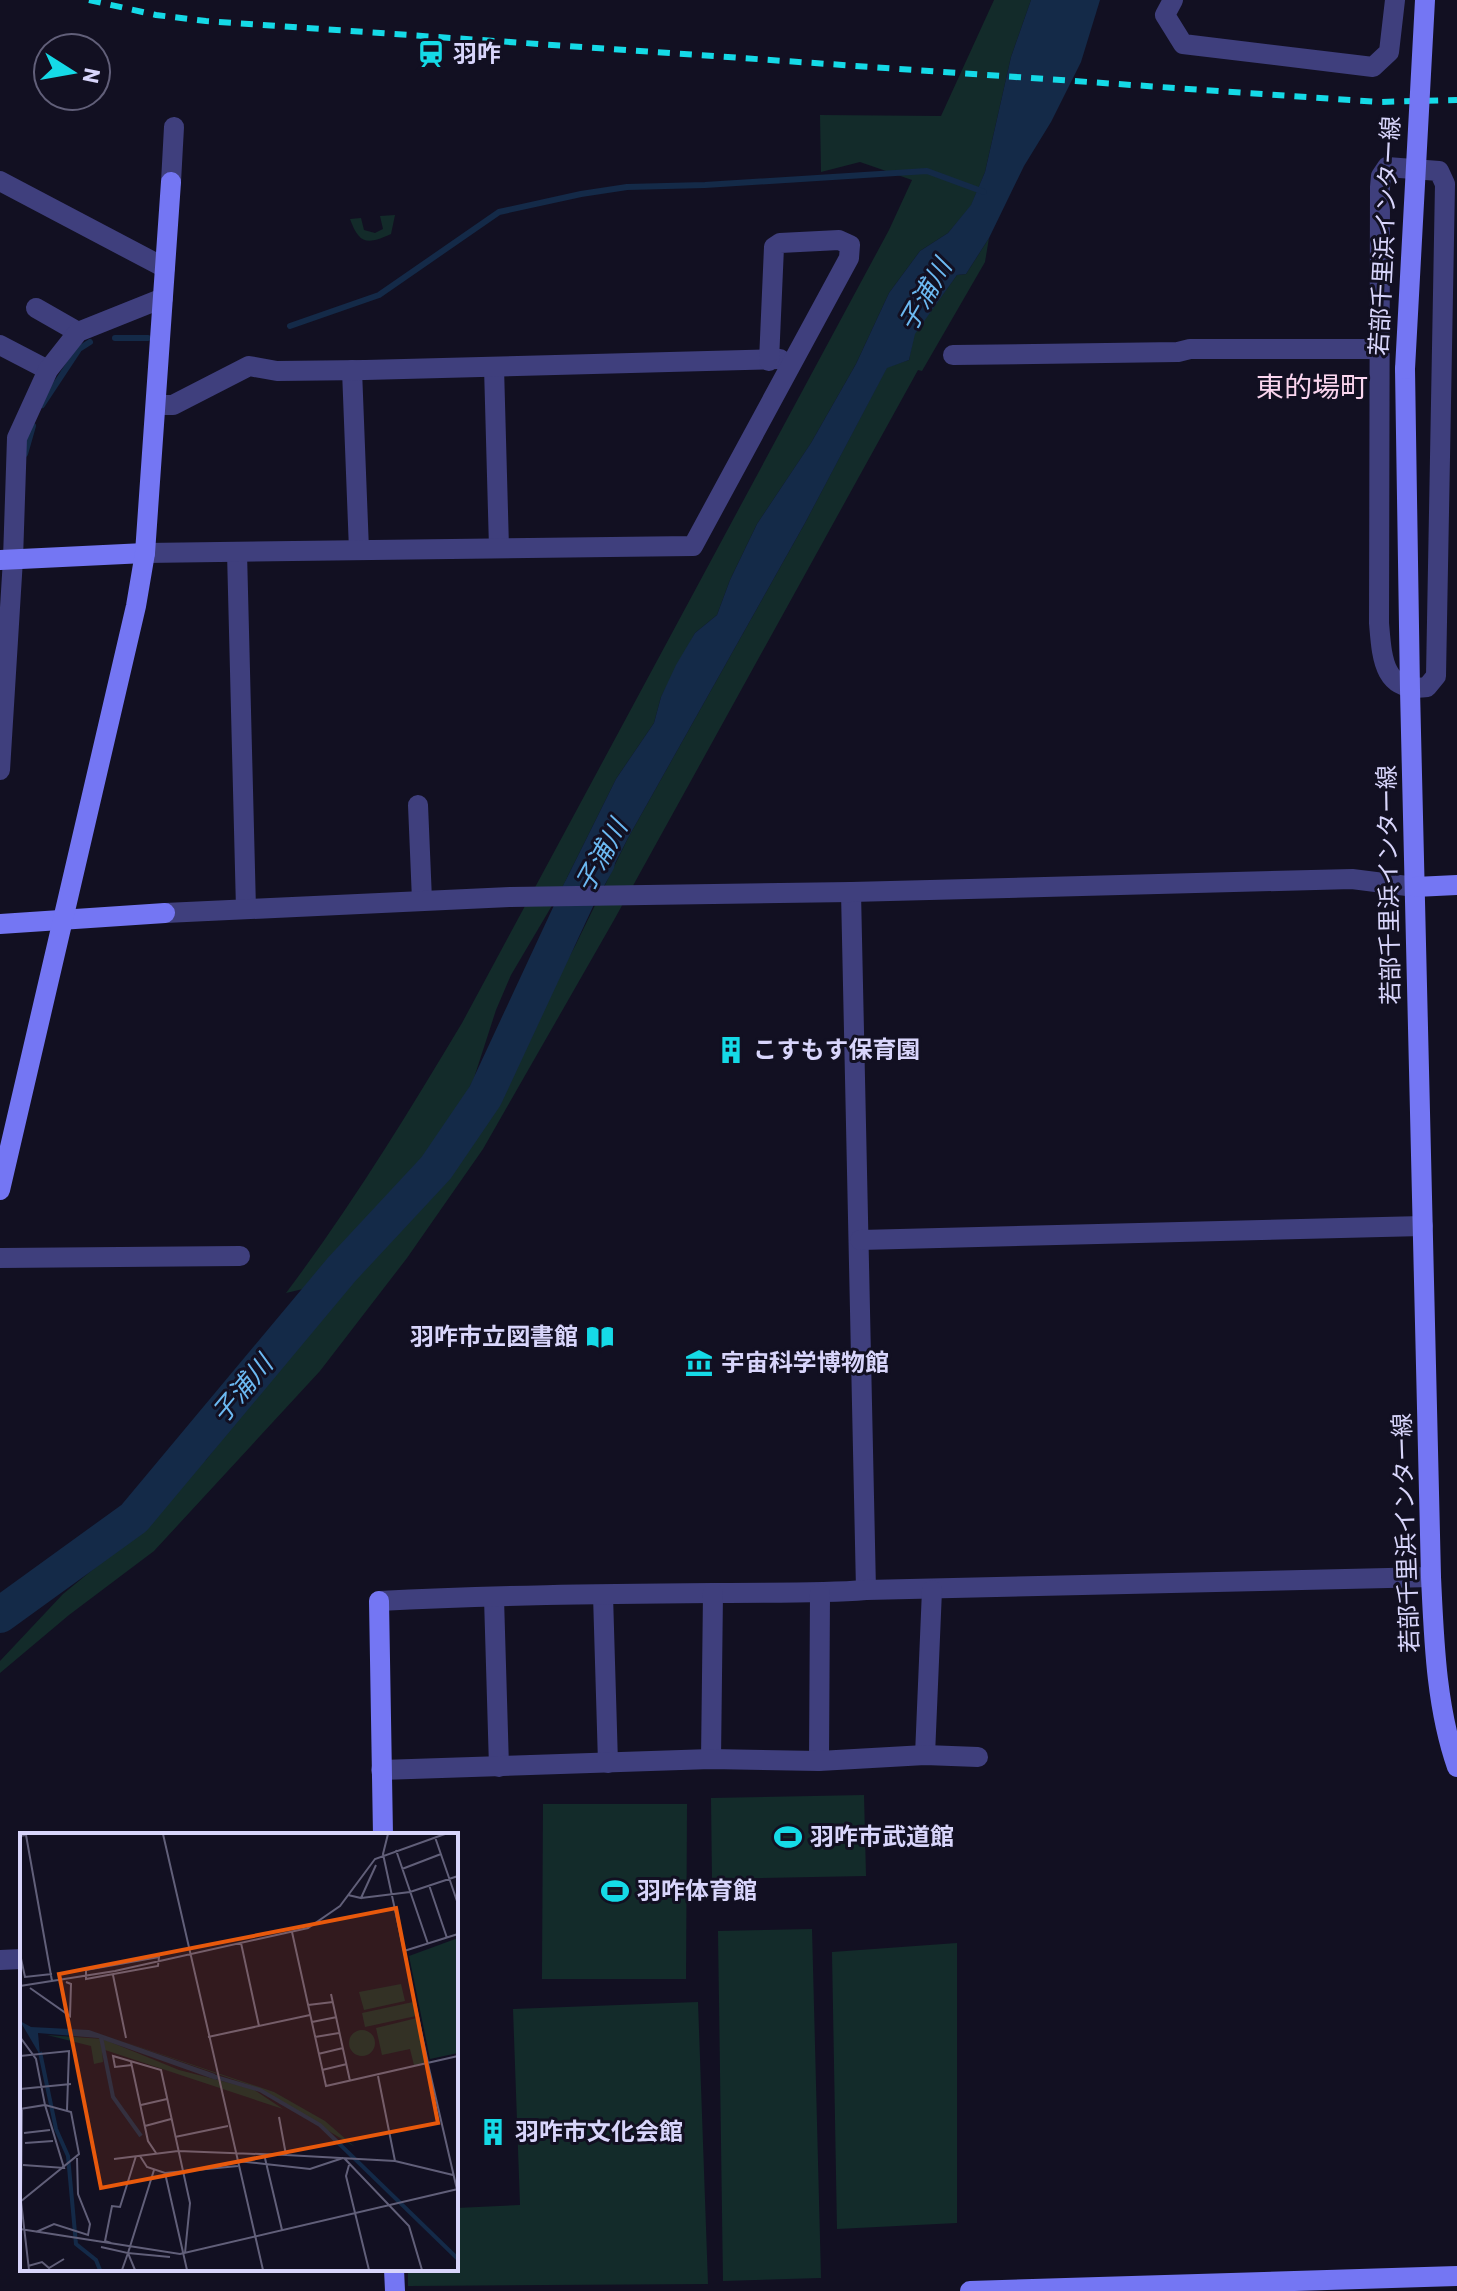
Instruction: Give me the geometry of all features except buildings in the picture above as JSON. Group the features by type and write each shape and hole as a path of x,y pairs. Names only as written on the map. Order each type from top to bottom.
{"street":[{"path":"1173,0 1165,15 1183,44 1373,67 1389,52 1395,0"},
{"name":"若部千里浜インター線","path":"1425,0 1405,369 1410,690 1431,1577 1440,1688 1457,1767"},
{"path":"0,1190 9,1113 63,919 136,606 145,553 174,127"},
{"path":"1387,167 1439,171 1445,184 1436,676 1427,687 1410,690 1391,678 1381,655 1380,349 1381,176 1387,167"},
{"path":"0,181 165,268"},
{"path":"6,560 145,553 693,546 849,258 850,245 839,240 780,243 774,247 769,361"},
{"path":"0,770 8,438 48,370 78,332 163,298"},
{"path":"36,308 78,332"},
{"path":"0,345 48,370"},
{"path":"953,355 1178,352 1190,349 1380,349"},
{"path":"156,405 173,405 249,366 277,371 352,370 769,361 795,357"},
{"path":"494,367 499,548"},
{"path":"352,370 359,550"},
{"path":"237,552 246,909"},
{"path":"418,805 422,900"},
{"path":"2,928 63,919 510,897 1352,879 1415,887 1457,885"},
{"path":"851,892 866,1590"},
{"path":"860,1240 1423,1226"},
{"path":"0,1258 240,1256"},
{"path":"383,1833 379,1601 444,1596 820,1593 1431,1577"},
{"path":"925,1755 932,1590"},
{"path":"711,1759 713,1593"},
{"path":"819,1761 820,1593"},
{"path":"603,1595 608,1763"},
{"path":"494,1598 499,1767"},
{"path":"381,1770 711,1759 819,1761 925,1755 978,1757"},
{"path":"0,1960 20,1959"},
{"path":"394,2271 395,2291"},
{"path":"970,2291 1164,2289 1457,2276"}],"green space":[{"path":"994,0 1031,0 1011,57 985,172 971,206 948,233 920,251 889,293 856,364 811,443 757,524 717,615 695,633 661,697 654,723 616,779 560,892 511,975 474,1078 452,1122 426,1161 303,1289 286,1293 356,1194 462,1023 889,230 912,180 860,162 821,172 820,115 941,116"},
{"path":"395,215 391,234 370,241 361,238 350,219 361,218 364,230 375,233 383,229 380,216"},
{"path":"989,238 985,262 922,371 918,370 614,920 483,1149 407,1258 320,1371 154,1551 69,1615 0,1673 0,1661 63,1594 146,1526 149,1512 192,1465 206,1460 355,1267 381,1249 391,1233 455,1160 514,1059 575,946 628,838 805,523 887,367 909,360 914,334 957,275 966,274"},
{"name":"羽咋市武道館","path":"864,1795 866,1876 712,1879 711,1798"},
{"name":"羽咋体育館","path":"543,1804 687,1804 686,1979 542,1979"},
{"path":"812,1929 821,2278 723,2281 718,1931"},
{"path":"957,1943 957,2223 837,2229 832,1952"},
{"path":"698,2002 708,2284 408,2286 408,2271 458,2271 458,2208 520,2205 513,2009"}],"water":[{"path":"1031,0 1100,0 1081,62 1051,122 1024,166 989,238 966,274 957,275 915,334 909,360 887,368 805,523 601,891 560,892 616,779 654,723 661,697 676,665 695,633 717,615 757,524 811,443 856,364 889,293 920,251 948,233 971,205 985,172 1011,57"}],"waterway":[{"path":"290,326 379,295 499,212 581,194 627,187 927,171 984,192"},
{"path":"115,338 148,338"},
{"path":"42,405 79,349 90,342"},
{"path":"25,454 33,426"},
{"name":"子浦川","path":"0,1615 134,1518 342,1269 436,1168 485,1096 597,862"}],"railway":[{"path":"89,0 156,15 206,21 1378,102 1457,100"}],"place":[{"name":"羽咋","path":"431,54"},
{"name":"こすもす保育園","path":"731,1050"},
{"name":"羽咋市立図書館","path":"600,1337"},
{"name":"宇宙科学博物館","path":"699,1363"},
{"name":"羽咋市武道館","path":"788,1837"},
{"name":"羽咋体育館","path":"615,1891"},
{"name":"羽咋市文化会館","path":"493,2132"}],"district":[{"name":"東的場町","path":"1312,387"}]}
